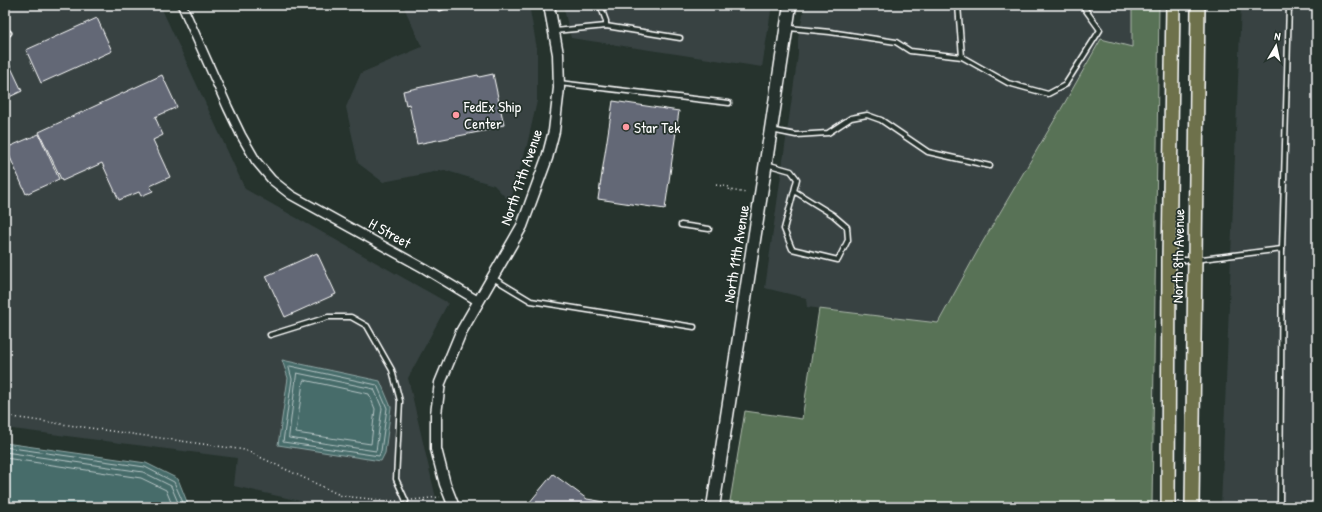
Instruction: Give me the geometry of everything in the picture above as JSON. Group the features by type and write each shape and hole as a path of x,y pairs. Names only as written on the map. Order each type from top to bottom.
{"main road":[{"name":"North 11th Avenue","path":"713,507 790,5"},
{"name":"North 8th Avenue","path":"1168,507 1169,260 1173,5"},
{"name":"North 8th Avenue","path":"1192,507 1198,5"}],"street":[{"name":"H Street","path":"182,5 241,135 256,161 272,180 291,195 425,269 478,301"},
{"name":"North 17th Avenue","path":"478,301 522,226 547,158 555,125 559,83 558,54 550,5"},
{"path":"454,507 445,484 436,449 436,414 440,383 461,332 478,301"}],"lane":[{"path":"440,8 447,5"},
{"path":"600,5 606,21 606,26"},
{"path":"958,5 962,56"},
{"path":"786,27 896,42 910,51 962,56 1008,83 1048,94 1065,85 1100,30 1082,5"},
{"path":"1277,507 1280,505 1282,249 1289,5"},
{"path":"554,31 606,26 680,38"},
{"path":"559,83 729,103"},
{"path":"771,130 796,135 828,133 851,118 866,115 881,120 928,152 990,166"},
{"path":"766,163 791,171 797,179 784,229 792,249 838,260 848,240 848,227 833,215 794,191"},
{"path":"681,225 709,229"},
{"path":"1169,260 1194,260 1282,249"},
{"path":"492,278 532,301 694,327"},
{"path":"270,335 328,317 351,317 367,326 392,370 400,400 396,479 406,501"}],"path":[{"path":"716,186 730,187 730,190 747,193"},
{"path":"5,416 245,450 342,496 406,501 450,496"}],"shaded area":[{"path":"5,5 160,5 245,189 448,303 408,378 438,507 327,507 234,486 237,458 5,428"},
{"path":"403,5 529,5 537,49 537,101 527,145 510,202 494,185 444,170 383,182 358,163 346,107 361,73 422,47"},
{"path":"563,5 772,5 762,67 571,38"},
{"path":"805,5 1132,5 1132,47 1064,104 982,243 938,323 807,307 806,298 765,288 798,55 798,39"},
{"path":"1241,5 1317,5 1317,507 1221,507"}],"green space":[{"path":"1132,5 1159,5 1152,507 729,507 745,411 802,419 819,309 938,323 982,243 1101,39 1132,47"}],"water":[{"path":"282,360 380,381 391,407 385,453 381,461 278,445 288,378"},
{"path":"5,443 146,463 178,479 189,507 5,507"}],"building":[{"path":"97,18 112,51 41,83 26,50"},
{"path":"7,59 22,91 5,99 5,60"},
{"name":"FedEx Ship Center","path":"493,74 504,125 489,128 489,130 417,144 409,104 406,105 403,91 478,75 479,77"},
{"path":"162,75 177,107 155,117 163,135 153,140 170,177 150,186 153,191 141,196 139,192 119,200 102,163 62,181 39,132"},
{"path":"613,101 679,111 665,209 598,199"},
{"path":"39,134 59,179 26,194 6,148"},
{"path":"317,253 336,294 285,317 266,276"},
{"path":"553,474 587,499 635,507 534,507 529,503"}],"place":[{"name":"FedEx Ship Center","path":"456,115"},
{"name":"Star Tek","path":"626,127"}]}
